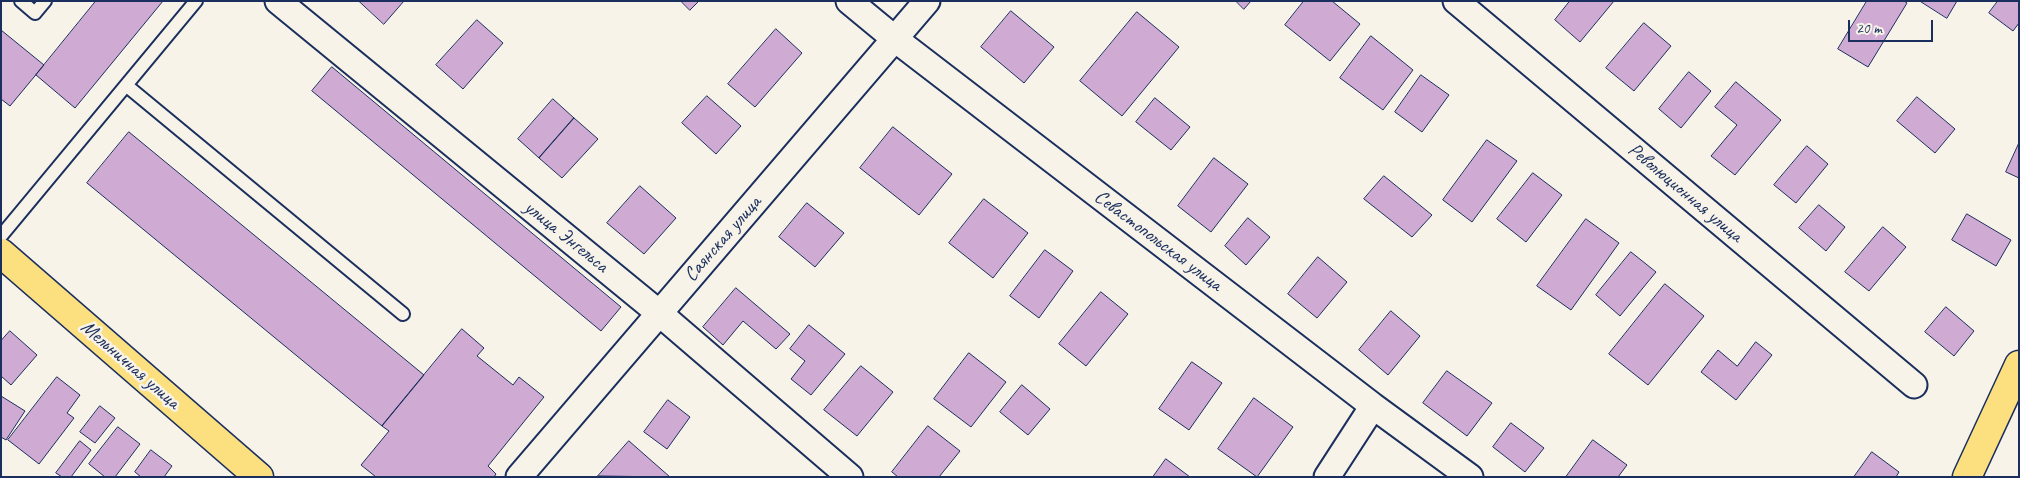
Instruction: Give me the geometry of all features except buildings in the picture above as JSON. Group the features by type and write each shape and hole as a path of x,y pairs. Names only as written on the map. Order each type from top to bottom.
{"main road":[{"name":"Мельничная улица","path":"1,253 260,477"},
{"path":"1967,477 2019,365"}],"street":[{"name":"улица Энгельса","path":"278,1 659,313 850,477"},
{"name":"Севастопольская улица","path":"849,1 895,39 1373,406 1470,477"},
{"name":"Саянская улица","path":"519,477 927,1"},
{"name":"Революционная улица","path":"1456,1 1914,385"},
{"path":"1327,477 1373,406"}],"lane":[{"path":"21,1 35,13 45,1"},
{"path":"1,236 196,1"},
{"path":"126,86 403,314"}]}
